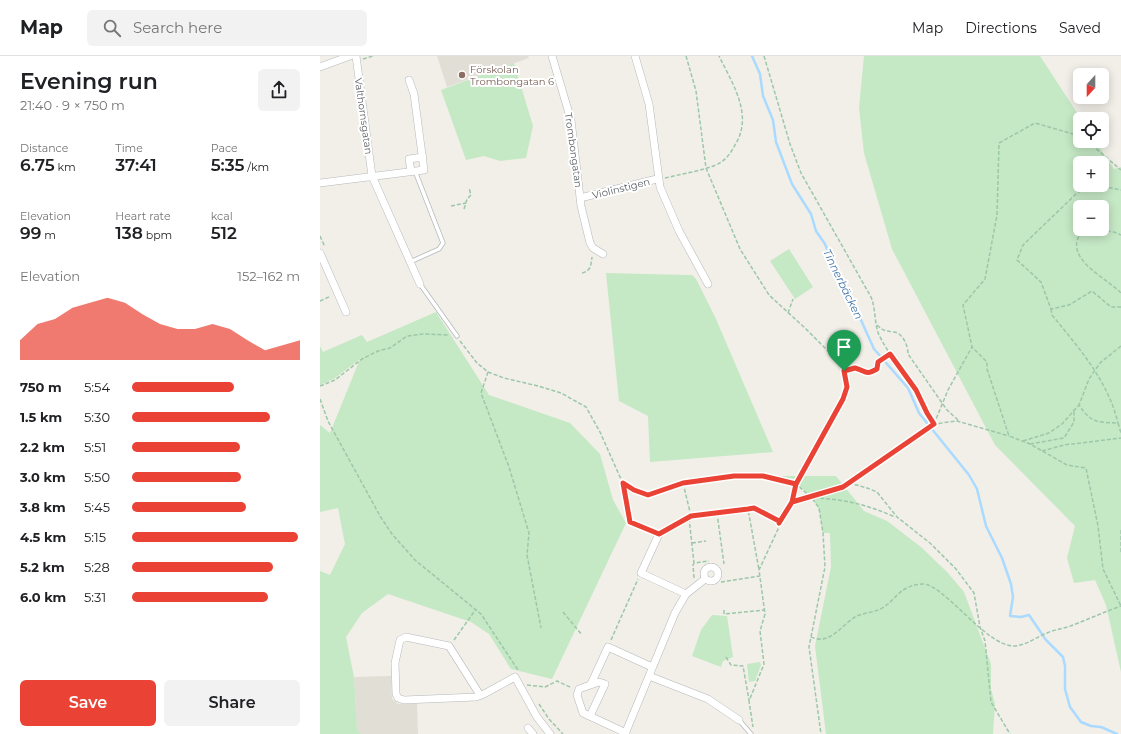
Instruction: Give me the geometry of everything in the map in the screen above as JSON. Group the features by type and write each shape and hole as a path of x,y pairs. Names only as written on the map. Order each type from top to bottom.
{"street":[{"path":"320,67 350,56"},
{"name":"Valthornsgatan","path":"356,56 372,176 420,284"},
{"name":"Trombongatan","path":"552,56 571,120 580,198"},
{"path":"635,56 649,104 658,179"},
{"path":"320,183 424,170 414,94 409,80"},
{"path":"412,171 409,159 423,157"},
{"name":"Violinstigen","path":"595,250 590,243 580,198 658,179 679,231 708,284"},
{"path":"595,250 603,254"},
{"path":"320,253 346,312"},
{"path":"659,534 641,573 686,594"},
{"path":"590,716 605,684 599,682 591,684 578,691 576,695 583,713 625,733 674,613 686,594 705,579"},
{"path":"480,695 449,646 406,637 401,638 395,663 397,697 404,700 480,695 515,677 537,717 550,734"},
{"path":"591,684 608,647 652,667"},
{"path":"649,676 708,699 739,720"}],"lane":[{"path":"410,262 439,249 443,243 412,171"},
{"path":"420,284 457,336"},
{"path":"739,720 750,733"}],"path":[{"path":"686,56 696,91 706,168 740,249 769,295 824,346 842,365 847,387 843,399 796,484 792,502 779,523 779,527 759,570"},
{"path":"658,179 716,165 729,155 737,143 742,126 740,99 719,56"},
{"path":"764,56 790,144 801,173 871,296 875,309 876,325 882,340 890,354 916,390 934,424"},
{"path":"1009,436 987,369 987,362 972,347 963,305 985,278 997,215 999,143 1035,123 1073,134"},
{"path":"1095,148 1121,170"},
{"path":"464,210 471,195 469,188"},
{"path":"1109,188 1121,190"},
{"path":"1079,192 1023,245 1017,260 1040,282 1052,315 1095,370 1114,407 1121,433"},
{"path":"451,206 466,203"},
{"path":"1109,231 1121,235"},
{"path":"1079,236 1077,242 1078,253 1084,262 1096,274 1121,292"},
{"path":"582,273 586,272 590,268 592,256 595,250"},
{"path":"1051,309 1069,305 1092,291 1111,307 1121,307"},
{"path":"788,313 793,299"},
{"path":"876,325 883,331 899,334 908,346 908,354 948,410 960,422"},
{"path":"320,386 335,380 362,359 378,351 390,348 408,336 423,334 457,336 477,363 488,372 504,378 555,391 586,407 594,419 623,483 630,522 659,534 690,516 754,508 779,521 779,523"},
{"path":"1023,441 1049,433 1062,424 1079,405 1088,379 1100,363 1121,346"},
{"path":"843,487 934,424 943,403 972,347"},
{"path":"844,371 855,368 867,374 871,373 877,369 878,362 890,354"},
{"path":"488,372 481,393 509,467 529,533 527,555 541,628"},
{"path":"320,399 332,428 380,516 392,534 415,560 476,609 488,622 521,675"},
{"path":"1079,405 1086,415 1096,422 1118,423"},
{"path":"1030,444 1064,438 1074,422 1074,409"},
{"path":"811,637 822,639 832,636 857,616 883,607 898,592 912,586 923,584 929,585 949,600 991,637 1004,644 1013,646 1038,638 1046,633 1073,626 1095,615 1121,606 1103,569 1098,526 1086,468 1067,465 1030,444 1009,436 960,422 934,424"},
{"path":"1042,451 1064,445 1121,438"},
{"path":"623,483 634,490 648,495 683,483 711,478 763,476 796,484 812,498 818,508 823,532 825,567 809,647 821,734"},
{"path":"683,483 690,516 694,581 698,584"},
{"path":"792,502 812,498 853,484 877,492 897,517 930,543 969,585 974,593 978,606 980,627 985,641 991,702 1010,734"},
{"path":"812,498 840,499 897,517"},
{"path":"748,509 765,610 760,631 764,664 749,701"},
{"path":"717,513 724,564"},
{"path":"1121,530 1121,553"},
{"path":"692,543 706,541"},
{"path":"694,563 709,560"},
{"path":"608,647 641,573"},
{"path":"721,582 760,576"},
{"path":"449,646 476,609"},
{"path":"724,610 724,614 765,610"},
{"path":"563,612 582,635"},
{"path":"726,657 731,665 743,666 753,729 750,733"},
{"path":"524,680 531,690"},
{"path":"527,685 545,686 557,682 578,691"},
{"path":"538,702 549,719 563,734"}],"shaded area":[{"name":"Förskolan Trombongatan 6","path":"437,56 528,56 529,58 447,87"},
{"path":"391,676 392,699 398,704 417,704 418,734 361,734 357,730 354,677"}],"green space":[{"path":"864,56 1040,56 1076,112 1073,112 1073,148 1100,148 1105,156 1073,156 1073,192 1109,192 1109,162 1114,169 1121,167 1121,672 1106,605 1095,580 1074,583 1067,558 1075,526 995,445 892,249 864,153 859,108"},
{"path":"514,63 533,126 526,158 500,161 484,156 466,160 441,90"},
{"path":"789,249 813,287 795,299 770,261"},
{"path":"606,273 692,275 696,279 716,319 773,452 650,462 648,416 619,401"},
{"path":"436,312 489,395 570,423 600,454 613,500 626,523 552,679 511,669 489,634 471,622 388,594 362,613 346,637 354,677 357,730 361,734 320,734 320,571 330,575 345,544 338,508 320,512 320,425 330,433 360,359 335,378 320,385 320,346 323,352 362,335 367,342"},
{"path":"763,476 836,476 864,511 887,521 921,547 948,573 964,592 991,664 991,689 995,704 993,734 826,734 815,646 831,567 830,533 823,533 818,508 809,494 795,485"},
{"path":"712,615 727,616 733,657 723,661 721,667 692,656 701,630"},
{"path":"760,662 761,665 755,681 749,682 747,664"}],"waterway":[{"name":"Tinnerbäcken","path":"752,56 760,74 763,96 773,120 776,142 792,184 811,214 816,231 825,244 837,274 847,289 874,349 908,388 919,413 969,475 977,489 986,526 1002,558 1011,584 1013,597 1010,616 1021,617 1029,615 1046,640 1063,657 1065,666 1065,689 1070,707 1081,722 1091,726 1101,727 1117,734"}],"place":[{"name":"Förskolan Trombongatan 6","path":"462,75"}],"route":[{"path":"844,371 847,381 846,392 796,484 792,502 779,523 779,521 754,508 691,516 659,534 630,522 623,483 642,494 648,495 683,483 711,478 763,476 796,484 792,502 812,498 843,487 934,424 916,390 890,354 878,362 877,369 871,373 867,374 860,369 855,368 844,371"}]}
